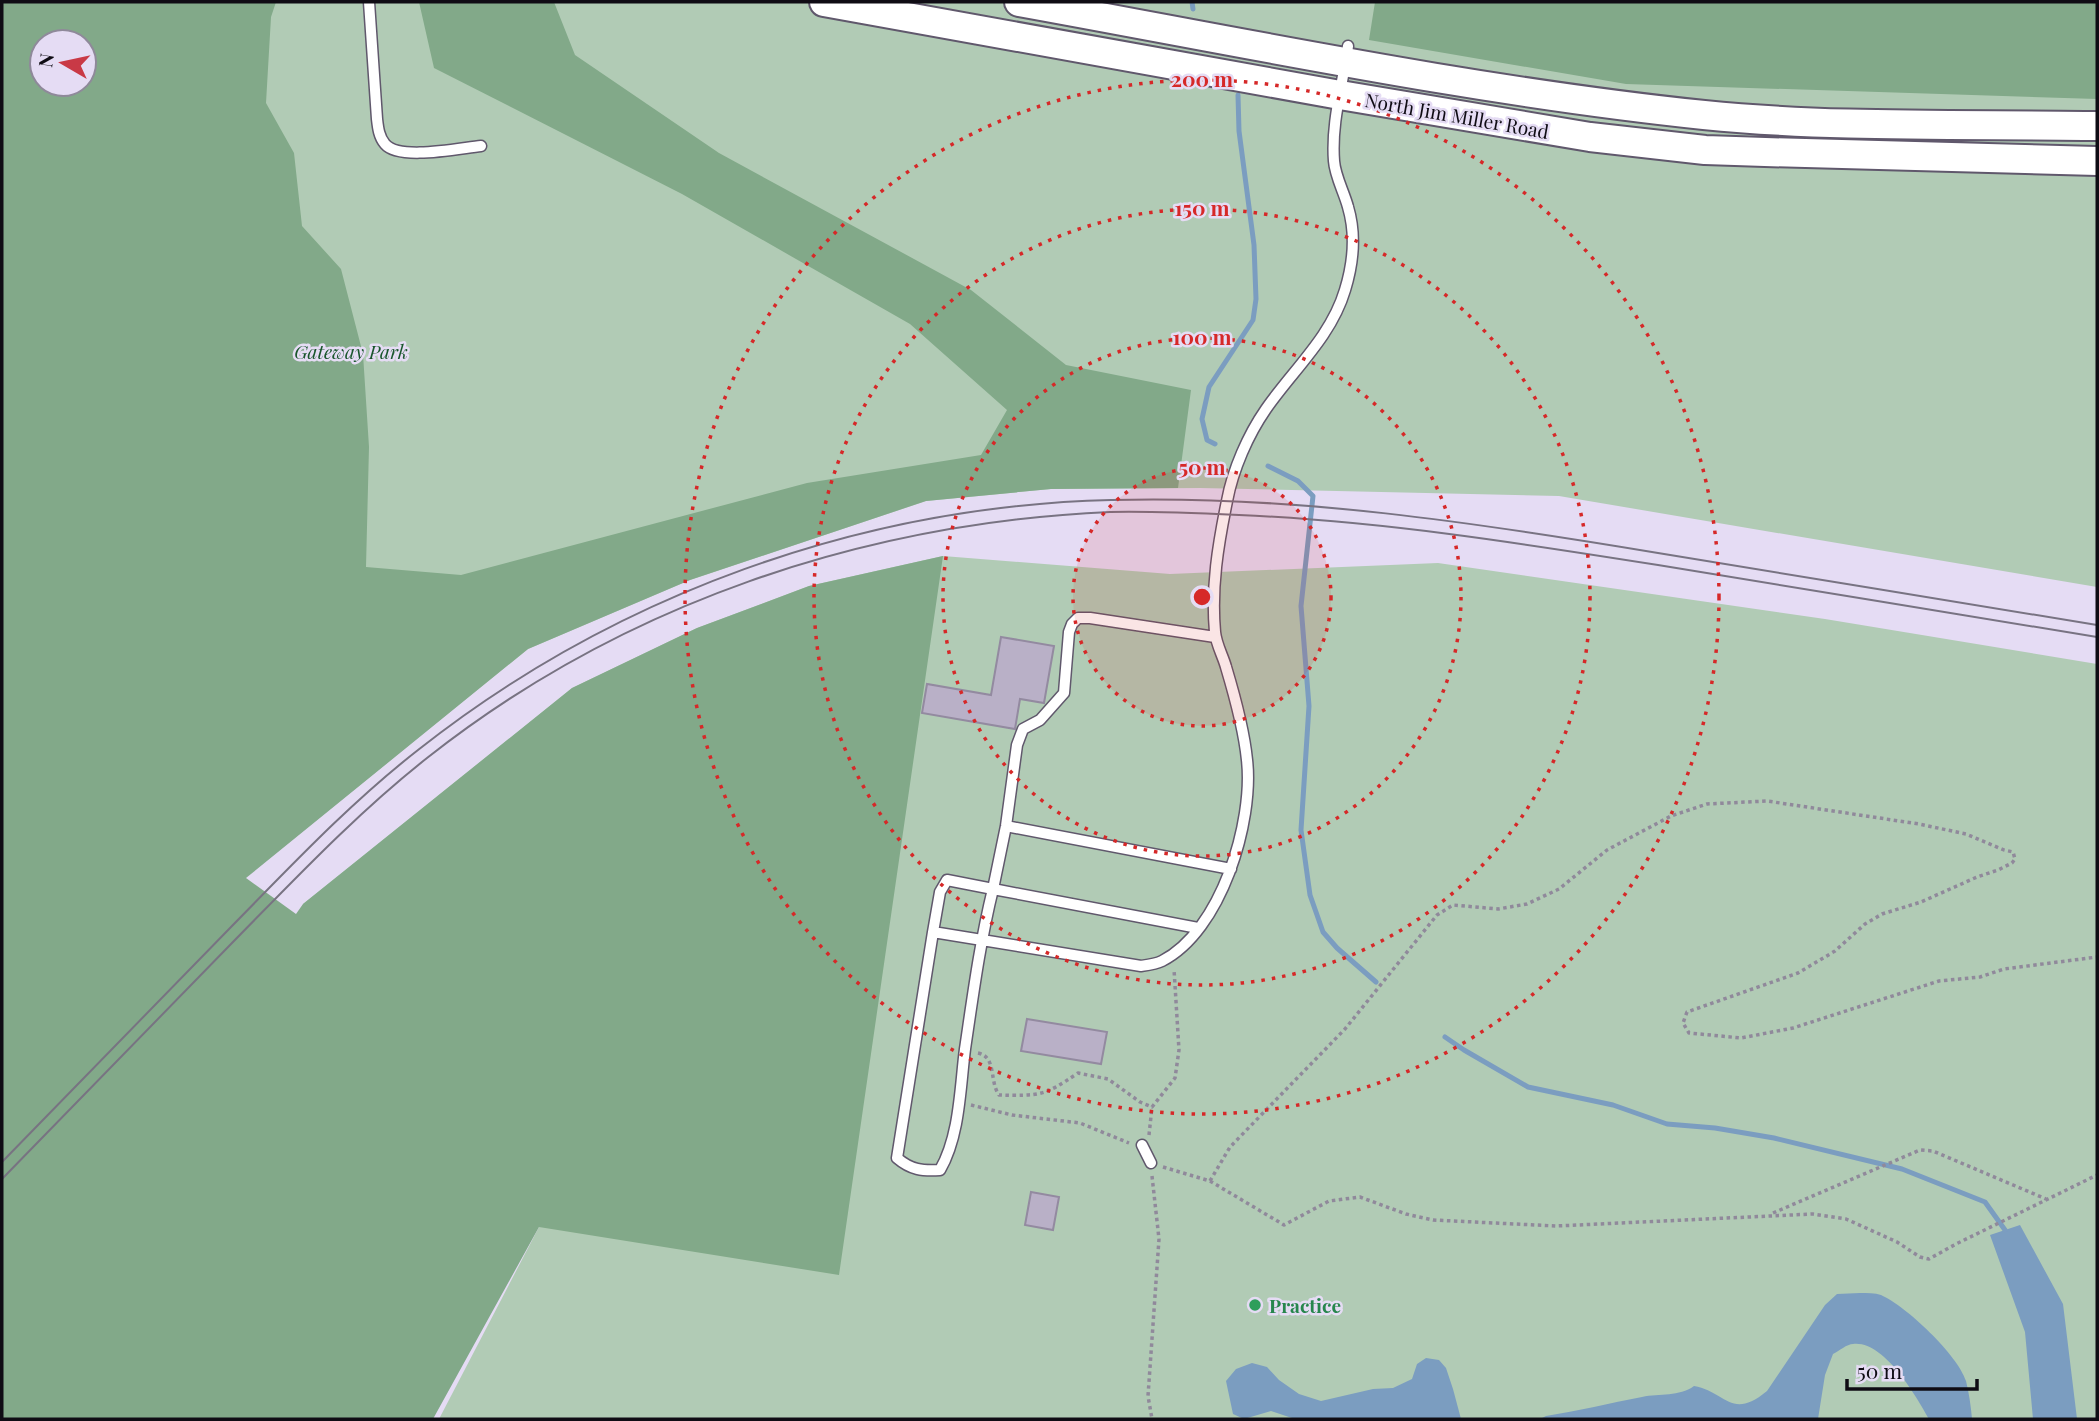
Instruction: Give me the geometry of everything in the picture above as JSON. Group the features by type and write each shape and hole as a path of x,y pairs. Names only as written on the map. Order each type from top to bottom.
{"main road":[{"name":"North Jim Miller Road","path":"824,2 1563,133 1705,149 2097,161"},
{"name":"North Jim Miller Road","path":"1019,2 1347,53 1576,100 1706,115 1830,123 2097,126"}],"lane":[{"path":"369,2 377,119 384,144 392,150 407,153 481,146"},
{"path":"933,932 1141,966 1160,962 1173,954 1198,928 1216,902 1231,869 1243,829 1248,792 1247,761 1235,700 1215,637 1213,591 1217,554 1229,488 1243,452 1265,410 1310,354 1332,321 1345,292 1351,265 1353,235 1349,209 1334,164 1334,135 1347,53"},
{"path":"1198,928 993,889 947,880 940,892 897,1158 907,1166 922,1171 940,1170 948,1155 959,1102 981,940 993,889 1006,825 1017,745 1023,729 1040,720 1064,693 1072,624 1078,618 1090,618 1215,637"},
{"path":"1006,825 1231,869"},
{"path":"1142,1145 1151,1163"}],"path":[{"path":"1210,1181 1230,1147 1345,1028 1437,915 1453,905 1498,909 1527,904 1559,889 1607,850 1671,816 1707,804 1767,801 1919,824 1966,834 2004,850 2011,850 2015,859 1998,870 1882,915 1865,924 1835,951 1798,973 1688,1012 1683,1023 1689,1033 1741,1038 1793,1028 1939,981 1980,977 2004,968 2097,957"},
{"path":"959,1102 1012,1115 1080,1123 1118,1140 1142,1145 1148,1139 1152,1107 1175,1078 1179,1050 1173,954"},
{"path":"965,1051 983,1054 990,1061 993,1087 999,1095 1032,1096 1053,1091 1078,1073 1108,1079 1140,1102 1152,1107"},
{"path":"1767,1215 1920,1150 1933,1151 2046,1199"},
{"path":"1152,1419 1148,1396 1159,1239 1151,1163 1210,1181 1284,1225 1329,1201 1360,1198 1433,1220 1556,1226 1814,1214 1846,1219 1897,1242 1920,1257 1929,1259 2097,1175"}],"green space":[{"name":"Gateway Park","path":"2,2 2097,2 2097,587 1559,496 1200,488 1051,489 926,501 690,580 528,649 245,878 29,98 98,98 98,28 28,28 28,96"},
{"path":"2,2 276,2 271,17 266,103 294,153 302,226 341,269 363,354 369,447 366,567 461,575 807,483 981,455 1007,410 910,324 682,194 434,68 419,2 554,2 575,55 719,153 971,290 1066,365 1191,390 1178,488 1051,489 926,501 690,580 528,649 246,878 296,914 303,904 572,688 697,628 809,586 943,556 839,1275 539,1227 433,1419 2,1419"},
{"path":"1375,2 2097,2 2097,99 1626,84 1369,40"},
{"path":"943,556 1170,574 1438,563 1825,619 2097,664 2097,1419 439,1419 539,1227 303,904 572,688 697,628 809,586"}],"water":[{"path":"2020,1225 2063,1304 2077,1419 2033,1419 2025,1332 1990,1235"},
{"path":"1837,1294 1879,1294 1904,1309 1930,1332 1953,1358 1966,1381 1972,1419 1929,1419 1898,1371 1887,1360 1865,1345 1853,1344 1833,1354 1825,1375 1818,1419 1540,1419 1642,1397 1676,1393 1694,1386 1729,1402 1745,1404 1767,1391 1825,1305"},
{"path":"1426,1358 1439,1360 1446,1368 1461,1419 1295,1419 1271,1411 1244,1419 1233,1414 1226,1381 1236,1369 1252,1363 1267,1367 1279,1380 1299,1394 1321,1401 1373,1389 1393,1388 1412,1379 1417,1364"}],"building":[{"path":"1001,637 1054,646 1044,703 1020,699 1015,729 922,713 927,684 991,695"},
{"path":"1027,1019 1107,1032 1101,1064 1021,1051"},
{"path":"1031,1192 1059,1197 1053,1230 1025,1225"}],"waterway":[{"path":"1192,2 1193,9"},
{"path":"1215,444 1207,440 1202,419 1209,387 1253,320 1256,299 1254,245 1239,131 1238,95"},
{"path":"1268,466 1298,481 1313,496 1301,606 1309,706 1301,830 1310,895 1323,932 1376,982"},
{"path":"1445,1037 1528,1087 1613,1105 1667,1124 1715,1128 1774,1138 1902,1169 1985,1202 2005,1230"}],"tram line":[{"path":"2,1162 299,858 369,791 418,750 494,695 574,646 657,604 744,569 834,541 925,520 1017,506 1111,500 1248,502 1386,513 1522,531 2097,625"},
{"path":"2,1179 302,872 375,802 427,758 502,704 581,656 664,615 749,581 837,554 926,533 1018,519 1110,512 1174,512 1292,518 1449,534 1554,549 2097,637"}],"place":[{"name":"Practice","path":"1255,1305"}]}
